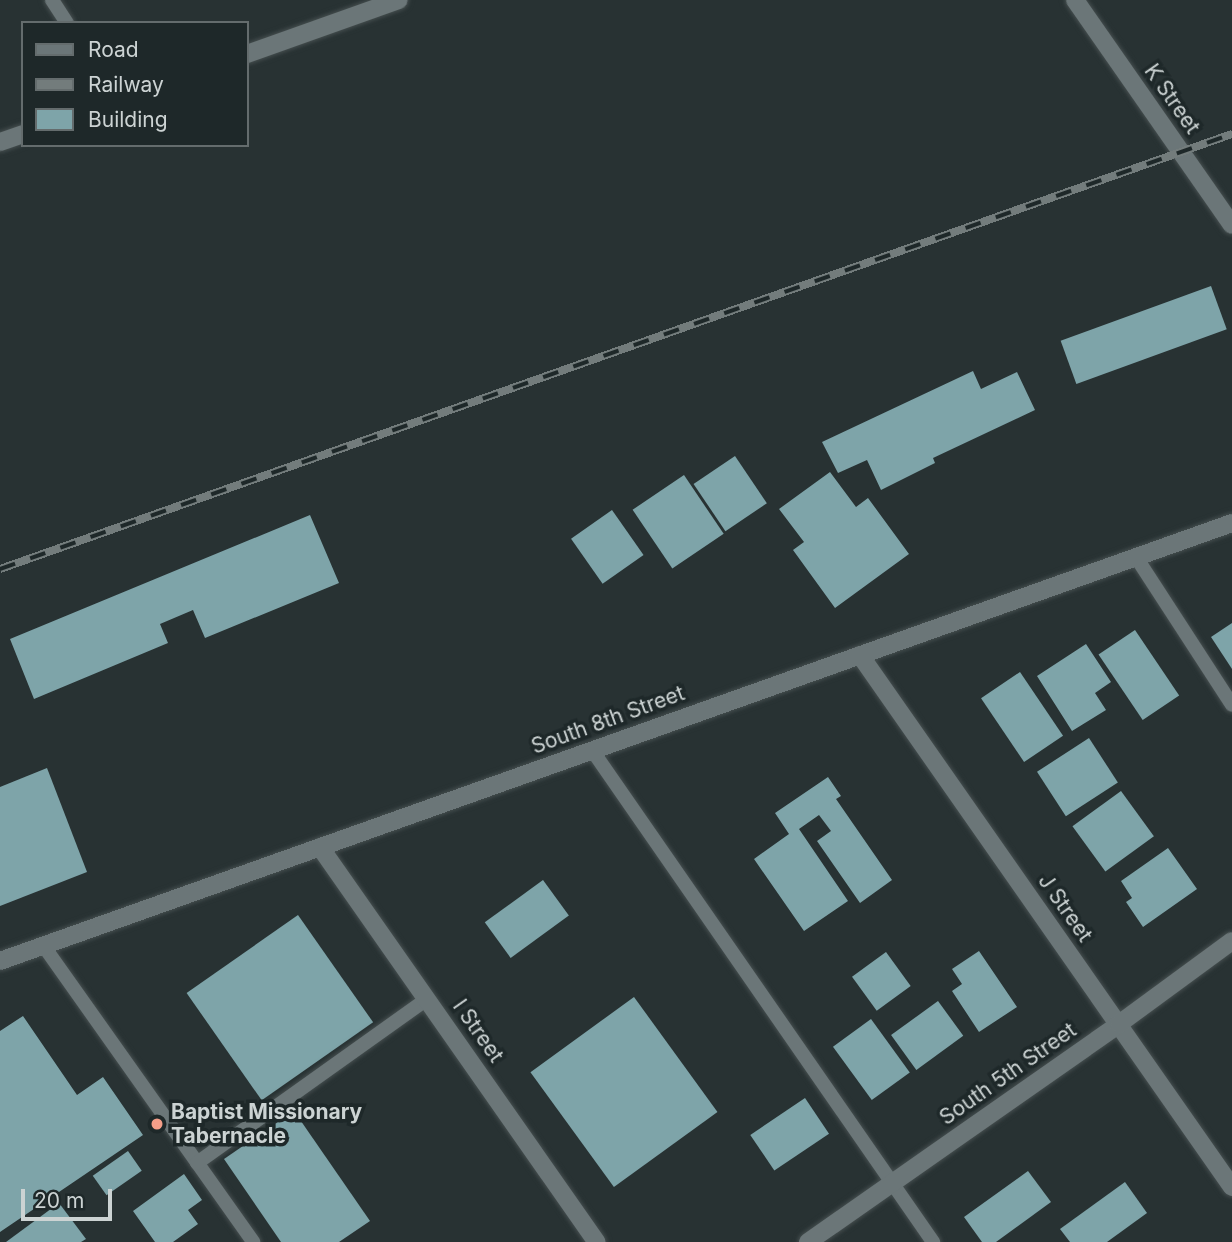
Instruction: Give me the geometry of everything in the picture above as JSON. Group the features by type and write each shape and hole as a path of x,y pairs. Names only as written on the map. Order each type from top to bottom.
{"street":[{"name":"K Street","path":"1075,0 1232,225"},
{"path":"248,54 395,1"},
{"path":"0,142 21,135"},
{"name":"South 8th Street","path":"0,961 1232,523"},
{"name":"J Street","path":"860,655 1232,1187"},
{"name":"I Street","path":"320,847 597,1242"},
{"name":"South 5th Street","path":"807,1242 1119,1024 1232,941"}],"lane":[{"path":"52,0 66,21"},
{"path":"1136,557 1232,705"},
{"path":"592,750 933,1242"},
{"path":"43,945 253,1242"},
{"path":"197,1163 427,999"}],"building":[{"path":"1211,286 1227,329 1076,384 1061,341"},
{"path":"973,371 981,389 1017,372 1035,410 933,458 935,463 881,490 867,460 838,473 822,442"},
{"path":"735,456 767,503 725,531 694,484"},
{"path":"830,472 856,507 868,498 909,554 835,608 793,550 804,542 779,509"},
{"path":"684,475 724,534 672,569 633,510"},
{"path":"612,510 644,555 603,584 571,539"},
{"path":"310,515 339,583 205,638 193,610 160,624 168,643 34,699 10,639"},
{"path":"1232,623 1232,669 1211,637"},
{"path":"1135,630 1179,695 1143,720 1099,655"},
{"path":"1086,644 1111,682 1095,693 1106,710 1072,731 1037,676"},
{"path":"1020,672 1063,736 1024,762 981,698"},
{"path":"1089,738 1118,782 1066,816 1037,772"},
{"path":"47,768 87,872 0,906 0,787"},
{"path":"828,777 841,796 836,799 892,880 860,903 817,841 831,831 819,815 799,829 848,901 804,931 754,859 789,834 775,813"},
{"path":"1121,791 1154,836 1105,872 1072,826"},
{"path":"1168,848 1197,889 1143,927 1126,902 1132,898 1121,881"},
{"path":"543,880 569,916 511,958 485,922"},
{"path":"298,915 373,1022 262,1100 187,993"},
{"path":"979,951 1017,1007 979,1032 952,991 962,984 952,969"},
{"path":"886,952 911,986 877,1011 852,977"},
{"path":"634,997 717,1112 614,1187 530,1072"},
{"path":"938,1001 963,1036 916,1070 891,1035"},
{"path":"23,1016 77,1095 103,1077 143,1135 0,1232 0,1031"},
{"path":"871,1019 910,1072 872,1100 833,1047"},
{"path":"805,1098 829,1134 774,1171 750,1135"},
{"path":"294,1111 370,1221 339,1242 281,1242 224,1159"},
{"path":"128,1151 142,1171 107,1195 93,1176"},
{"path":"1028,1171 1051,1202 996,1242 982,1242 964,1217"},
{"path":"184,1174 202,1200 188,1210 198,1224 173,1242 155,1242 133,1211"},
{"path":"1125,1182 1147,1213 1107,1242 1070,1242 1060,1229"},
{"path":"59,1203 86,1239 81,1242 6,1242"}],"railway":[{"path":"0,569 1232,134"}],"place":[{"name":"Baptist Missionary Tabernacle","path":"157,1124"}]}
